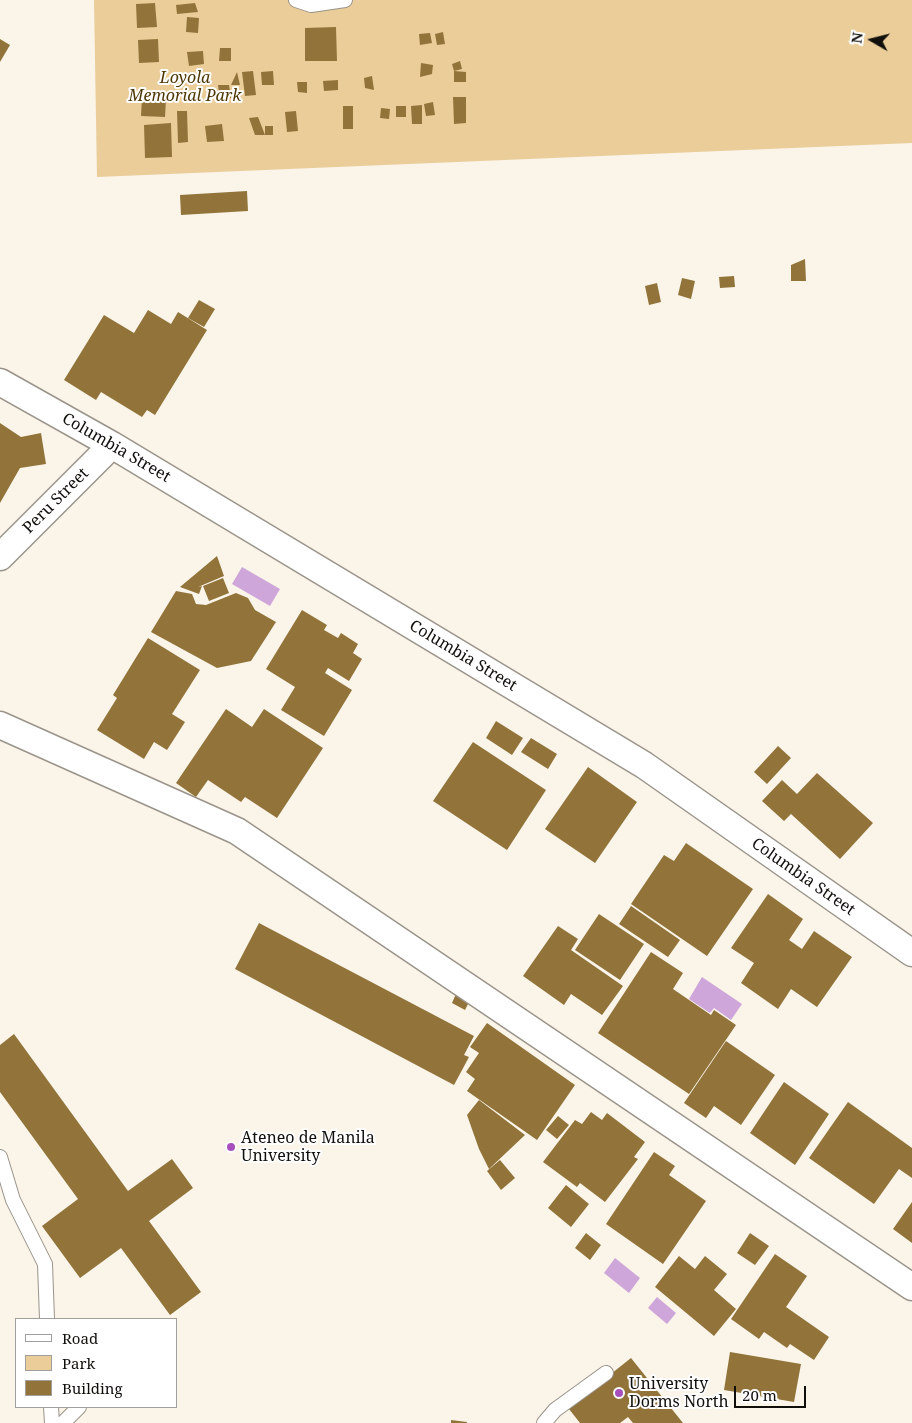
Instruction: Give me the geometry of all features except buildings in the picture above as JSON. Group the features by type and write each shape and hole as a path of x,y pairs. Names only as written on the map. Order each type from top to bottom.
{"street":[{"name":"Columbia Street","path":"0,382 112,445 644,765 912,953"},
{"name":"Peru Street","path":"0,557 112,445"},
{"path":"0,726 237,831 912,1287"}],"lane":[{"path":"296,0 311,5 345,0"},
{"path":"0,1157 13,1200 45,1264 47,1318"},
{"path":"544,1423 555,1410 606,1373"},
{"path":"51,1408 52,1423"},
{"path":"63,1423 78,1408"}],"green space":[{"name":"Loyola Memorial Park","path":"94,0 912,0 912,143 97,177"}],"shaded area":[{"path":"242,567 280,589 270,606 232,584"},
{"path":"702,977 742,1004 731,1020 714,1008 710,1013 689,999"},
{"path":"615,1258 640,1278 629,1293 604,1273"},
{"path":"657,1297 676,1313 667,1324 648,1308"}],"place":[{"name":"Ateneo de Manila University","path":"231,1147"},
{"name":"University Dorms North","path":"619,1393"}]}
